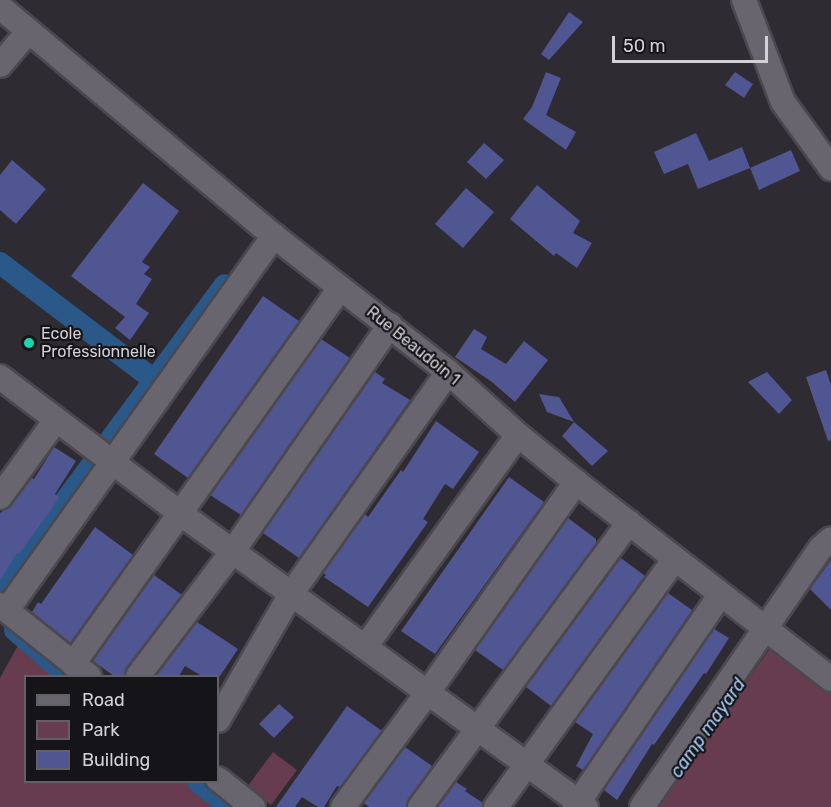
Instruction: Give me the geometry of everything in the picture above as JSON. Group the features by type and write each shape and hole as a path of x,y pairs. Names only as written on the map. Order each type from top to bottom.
{"street":[{"path":"744,0 783,102 831,168"},
{"name":"Rue Beaudoin 1","path":"0,7 274,236 448,372 518,435 576,482 831,679"},
{"path":"0,65 28,32"},
{"path":"274,236 105,457 2,607 81,670 181,514 340,288"},
{"path":"139,675 233,551 390,325"},
{"path":"219,718 291,594 448,372"},
{"path":"0,377 181,514 479,728 580,805 720,595"},
{"path":"0,497 56,420"},
{"path":"365,646 518,435"},
{"path":"343,807 428,692 576,482"},
{"path":"420,807 629,523"},
{"path":"642,807 821,548 831,539"},
{"path":"496,807 675,559"},
{"path":"219,780 253,807"}],"green space":[{"path":"21,640 67,675 24,675 24,783 206,783 238,807 0,807 0,678"},
{"path":"771,647 831,693 831,807 657,807"},
{"path":"273,752 297,770 271,805 247,787"}],"building":[{"path":"569,12 583,22 549,60 541,54"},
{"path":"546,72 561,78 546,115 576,132 566,150 523,119 532,107"},
{"path":"735,72 753,84 744,98 725,85"},
{"path":"696,133 709,161 742,147 750,168 698,189 688,164 664,174 654,152"},
{"path":"484,143 504,160 486,179 467,162"},
{"path":"791,150 800,171 759,190 750,168"},
{"path":"12,160 46,189 16,224 0,210 0,175"},
{"path":"143,183 179,211 142,262 150,267 144,274 152,279 136,304 149,313 130,340 115,328 125,317 71,276"},
{"path":"537,185 580,221 573,233 592,243 577,268 556,253 554,256 510,219"},
{"path":"466,188 494,212 463,248 435,224"},
{"path":"263,296 299,321 188,478 154,454"},
{"path":"474,329 487,337 481,349 506,364 524,341 548,360 515,402 492,382 455,357"},
{"path":"321,339 350,358 241,515 210,495"},
{"path":"826,370 831,385 831,440 828,441 806,377"},
{"path":"375,372 385,379 382,383 410,400 299,558 263,533"},
{"path":"767,372 792,400 779,414 748,382"},
{"path":"539,394 559,397 574,422 547,412"},
{"path":"436,421 479,452 453,489 445,484 423,519 428,522 368,607 324,577 326,575 323,573 365,514 368,517 401,470 403,472"},
{"path":"574,422 608,451 592,466 562,436"},
{"path":"54,447 76,461 55,494 59,497 51,510 19,554 17,553 0,580 0,513 11,506 32,478 34,479"},
{"path":"509,477 544,502 435,654 401,631"},
{"path":"568,518 596,539 596,543 503,670 475,650"},
{"path":"95,527 133,555 70,643 32,612 38,602 41,604"},
{"path":"621,558 645,576 551,706 526,687"},
{"path":"831,560 831,610 810,589"},
{"path":"154,575 182,595 127,667 124,675 113,675 93,661"},
{"path":"668,593 692,610 583,770 576,766 593,734 575,722"},
{"path":"197,622 238,649 220,676 200,675 185,666 180,675 157,675"},
{"path":"714,629 729,638 706,674 704,673 654,745 652,744 617,800 604,790"},
{"path":"279,704 294,717 274,738 259,724"},
{"path":"347,706 382,731 340,787 337,786 324,807 318,807 302,797 295,807 276,807"},
{"path":"405,747 432,766 406,807 369,807 364,803"},
{"path":"456,782 483,803 482,807 438,807"}],"waterway":[{"path":"0,263 154,380"},
{"path":"0,589 225,285"},
{"name":"camp mayard","path":"15,630 67,675"},
{"name":"camp mayard","path":"199,783 231,807"}],"place":[{"name":"Ecole Professionnelle","path":"29,343"}]}
